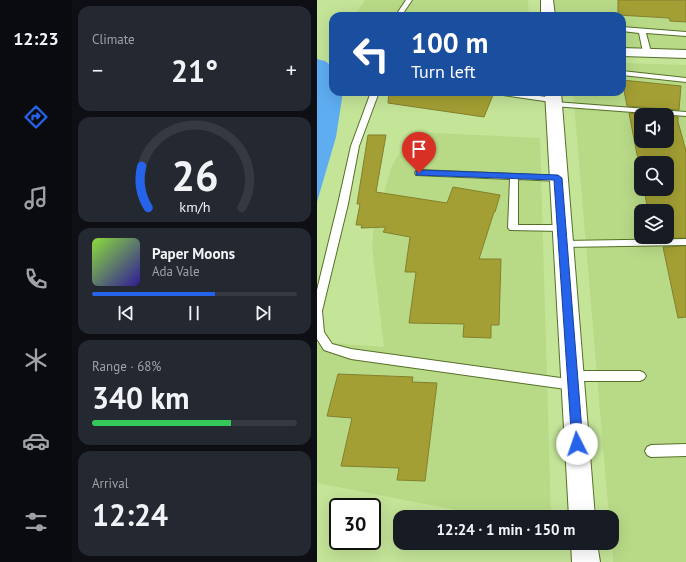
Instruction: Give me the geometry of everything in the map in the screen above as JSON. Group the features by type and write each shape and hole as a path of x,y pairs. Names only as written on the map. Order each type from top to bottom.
{"street":[{"path":"547,0 548,12"},
{"path":"626,52 686,54"},
{"path":"553,99 582,510"},
{"path":"584,550 585,562"}],"lane":[{"path":"401,12 409,0"},
{"path":"626,29 686,34"},
{"path":"642,31 647,52"},
{"path":"626,72 686,80"},
{"path":"374,96 355,146 317,312 319,334 328,347 351,354 573,381 640,376"},
{"path":"529,96 686,115"},
{"path":"419,173 558,178"},
{"path":"514,176 513,228 619,244 686,242"},
{"path":"651,451 686,450"}],"shaded area":[{"path":"365,0 528,0 529,12 357,12"},
{"path":"547,0 686,0 686,54 626,52 626,12 548,12"},
{"path":"626,63 686,65 686,562 613,562 613,550 619,550 619,510 608,510 573,96 626,96"},
{"path":"412,132 540,138 551,510 456,510 317,483 317,342 384,347 372,247 374,225 392,166"}],"water":[{"path":"317,59 325,61 329,64 329,96 342,96 336,137 317,202"}],"building":[{"path":"618,0 686,0 686,22 670,21 669,18 626,15 626,12 618,12"},
{"path":"626,80 681,86 679,110 674,110 674,108 627,106 625,96"},
{"path":"389,96 493,96 484,117 388,103"},
{"path":"629,113 634,113 634,139"},
{"path":"674,117 678,117 686,151 686,238 674,238 674,204 647,204 645,196 674,196 674,156 637,156 636,148 674,148"},
{"path":"368,135 386,135 376,192 447,203 453,187 500,195 479,259 501,259 499,325 491,325 491,338 463,337 464,324 409,323 416,272 405,272 410,237 383,232 386,227 361,228 362,225 356,225 360,204 357,204"},
{"path":"686,246 686,317 678,318 663,247"},
{"path":"338,374 413,377 412,382 437,383 425,481 397,480 399,468 341,466 352,418 327,416"}],"route":[{"path":"419,173 558,178 577,444"}]}
